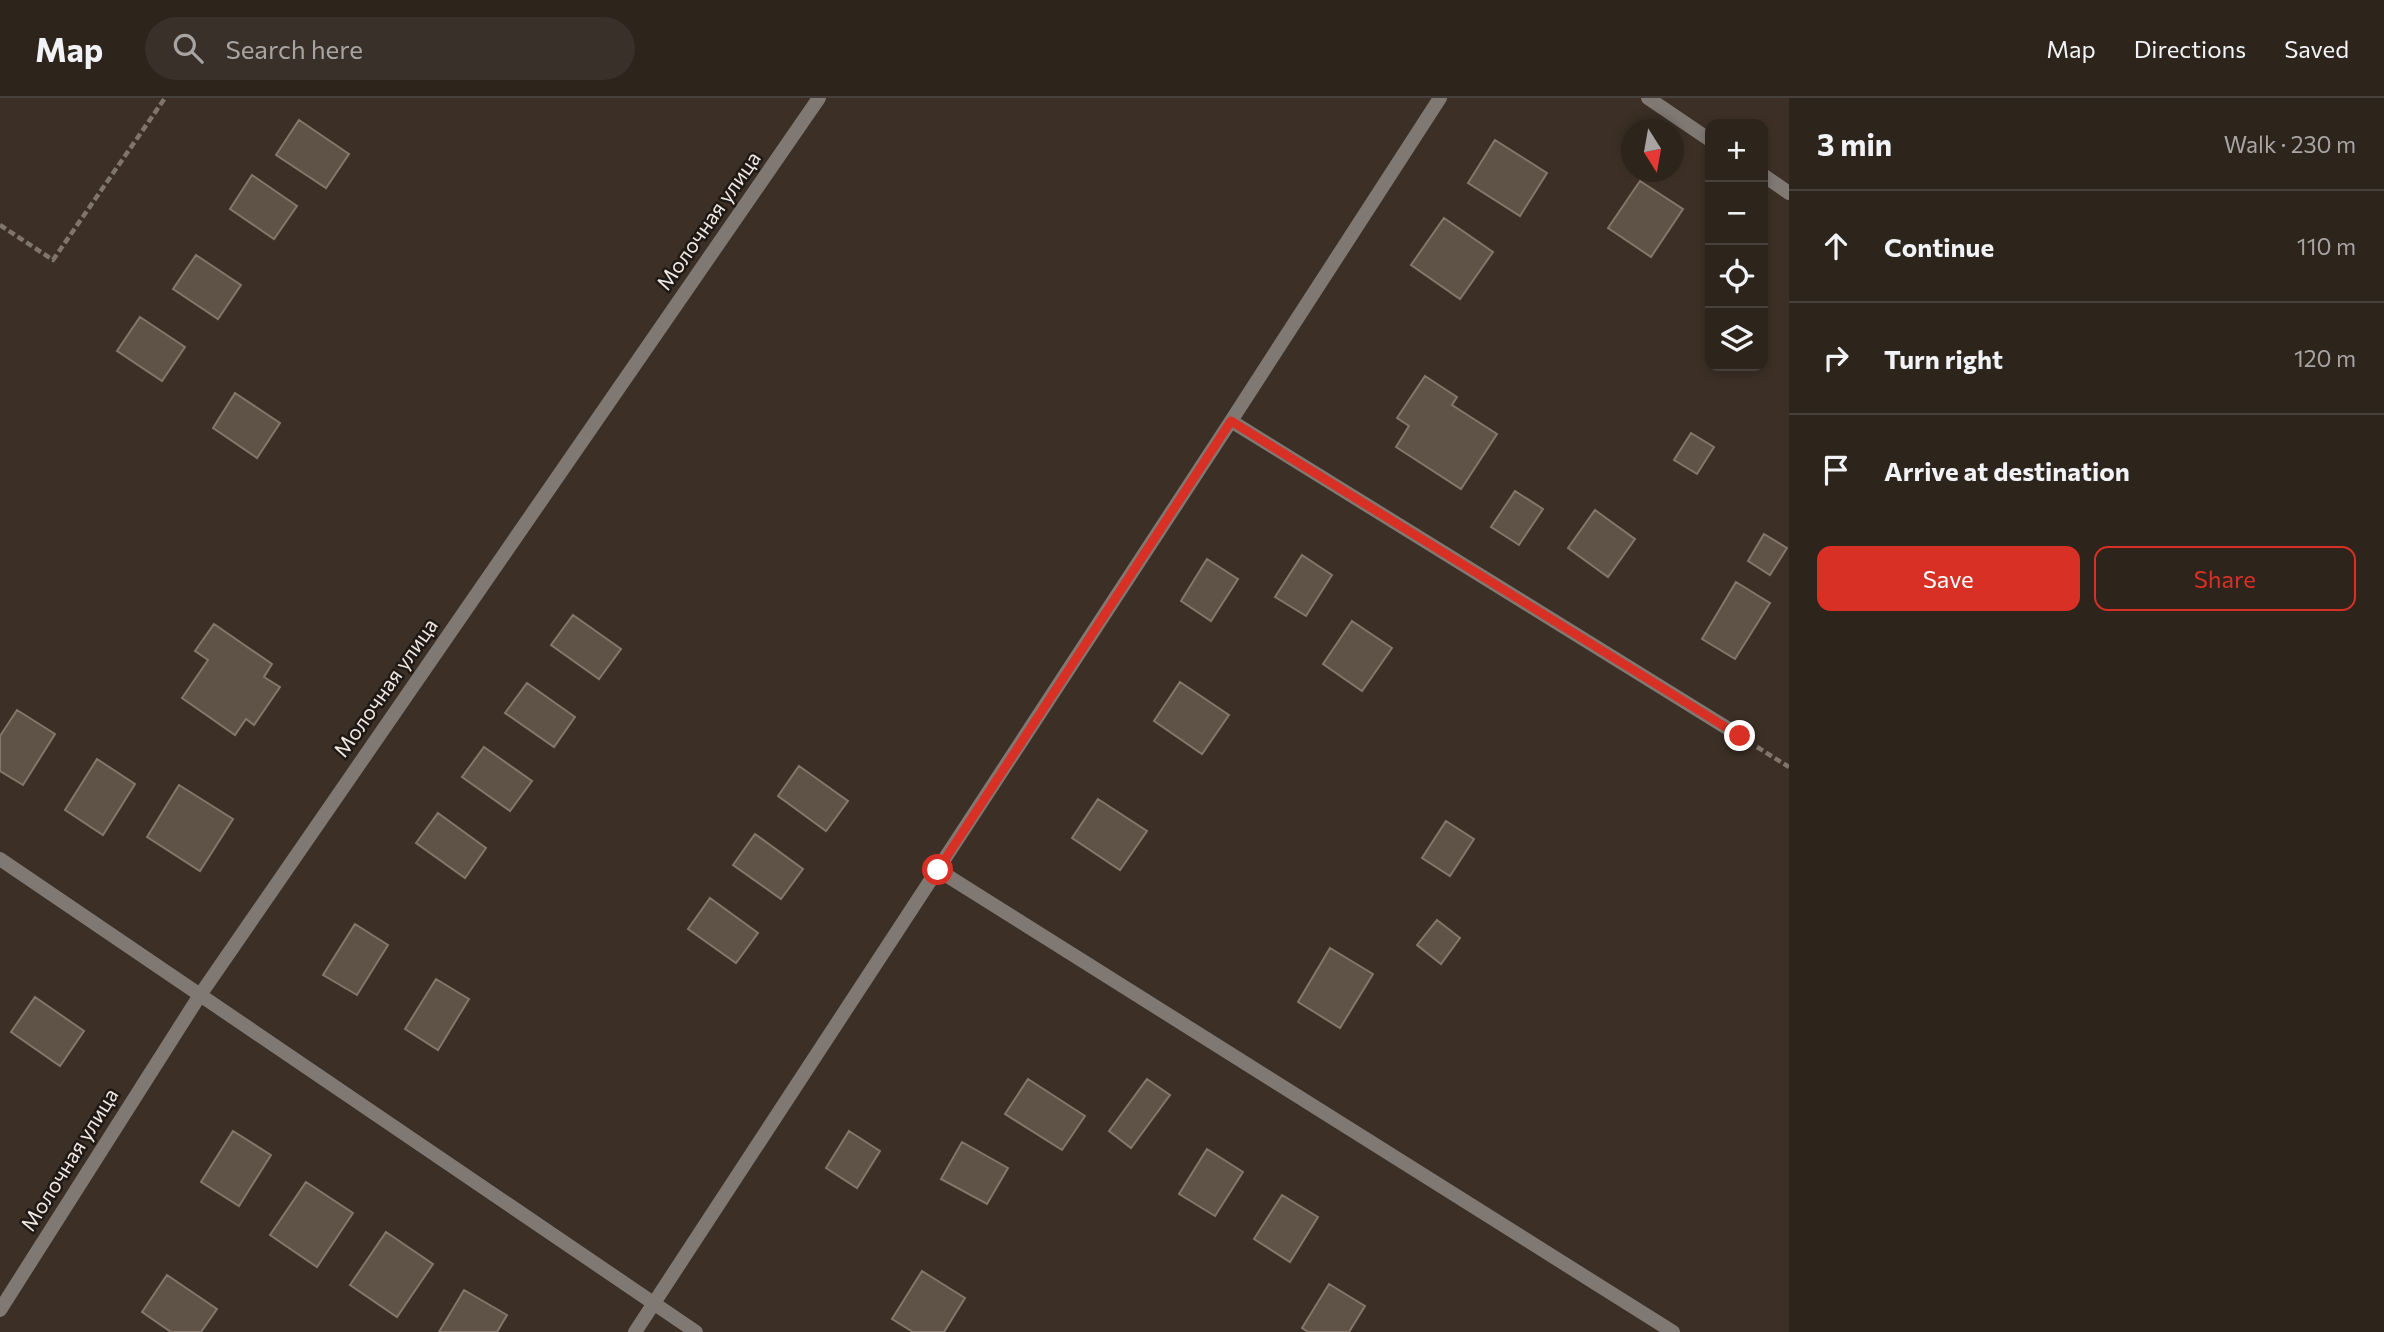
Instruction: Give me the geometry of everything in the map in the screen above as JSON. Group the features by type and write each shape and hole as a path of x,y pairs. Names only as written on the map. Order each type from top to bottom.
{"street":[{"name":"Молочная улица","path":"0,1310 200,995 819,98"},
{"path":"635,1332 1440,98"},
{"path":"1648,98 1705,137"},
{"path":"1768,178 1789,193"},
{"path":"1231,421 1740,736"},
{"path":"0,859 696,1332"},
{"path":"938,870 1673,1332"}],"path":[{"path":"0,225 53,260 165,98"},
{"path":"1740,736 1789,766"}],"building":[{"path":"299,120 349,154 326,188 276,155"},
{"path":"1495,140 1547,173 1520,216 1468,183"},
{"path":"252,175 297,206 274,239 230,209"},
{"path":"1639,182 1683,209 1651,257 1608,228"},
{"path":"1444,218 1493,252 1460,299 1411,265"},
{"path":"196,255 241,285 218,319 173,289"},
{"path":"140,317 185,347 162,381 117,351"},
{"path":"1425,376 1457,397 1452,405 1497,434 1461,489 1396,447 1409,426 1397,418"},
{"path":"235,393 280,423 257,458 213,428"},
{"path":"1691,433 1714,447 1697,474 1674,460"},
{"path":"1515,491 1543,509 1519,545 1491,527"},
{"path":"1595,510 1635,539 1608,577 1568,548"},
{"path":"1764,534 1787,548 1770,575 1748,561"},
{"path":"1302,555 1332,575 1306,616 1275,597"},
{"path":"1207,559 1238,579 1211,621 1181,601"},
{"path":"1736,582 1770,603 1735,659 1702,639"},
{"path":"573,615 621,649 599,679 551,645"},
{"path":"1352,621 1392,648 1362,691 1323,664"},
{"path":"214,624 272,664 264,677 280,687 254,725 246,719 235,735 182,698 208,660 195,651"},
{"path":"1180,682 1229,715 1202,754 1154,721"},
{"path":"527,683 575,717 554,747 505,713"},
{"path":"17,710 55,734 23,785 0,771 0,736"},
{"path":"484,747 532,781 510,811 462,777"},
{"path":"97,759 135,784 103,835 65,810"},
{"path":"799,766 848,801 826,831 778,796"},
{"path":"179,785 233,819 200,871 147,837"},
{"path":"1098,799 1147,831 1120,870 1072,838"},
{"path":"438,813 486,848 465,878 416,843"},
{"path":"1446,821 1474,839 1450,876 1422,858"},
{"path":"755,834 803,869 781,899 733,865"},
{"path":"710,898 758,933 736,963 688,929"},
{"path":"1437,920 1460,938 1441,964 1417,945"},
{"path":"355,924 388,945 357,995 323,975"},
{"path":"1330,948 1373,974 1340,1028 1298,1002"},
{"path":"436,979 469,999 438,1050 405,1029"},
{"path":"35,997 84,1031 60,1066 11,1032"},
{"path":"1028,1079 1085,1116 1062,1150 1005,1114"},
{"path":"1147,1079 1170,1095 1131,1148 1109,1131"},
{"path":"233,1131 271,1155 239,1206 201,1182"},
{"path":"849,1131 880,1151 857,1188 826,1168"},
{"path":"962,1142 1008,1168 987,1204 941,1179"},
{"path":"1207,1149 1243,1172 1215,1216 1179,1194"},
{"path":"306,1182 353,1213 317,1267 270,1235"},
{"path":"1282,1195 1318,1217 1290,1262 1254,1239"},
{"path":"386,1232 433,1264 397,1317 350,1285"},
{"path":"922,1271 965,1298 944,1332 913,1332 892,1319"},
{"path":"167,1275 217,1309 201,1332 171,1332 142,1312"},
{"path":"1329,1284 1365,1306 1349,1332 1308,1332 1302,1328"},
{"path":"464,1290 507,1315 497,1332 439,1332"}],"route":[{"path":"938,870 1231,421 1740,736"}]}
